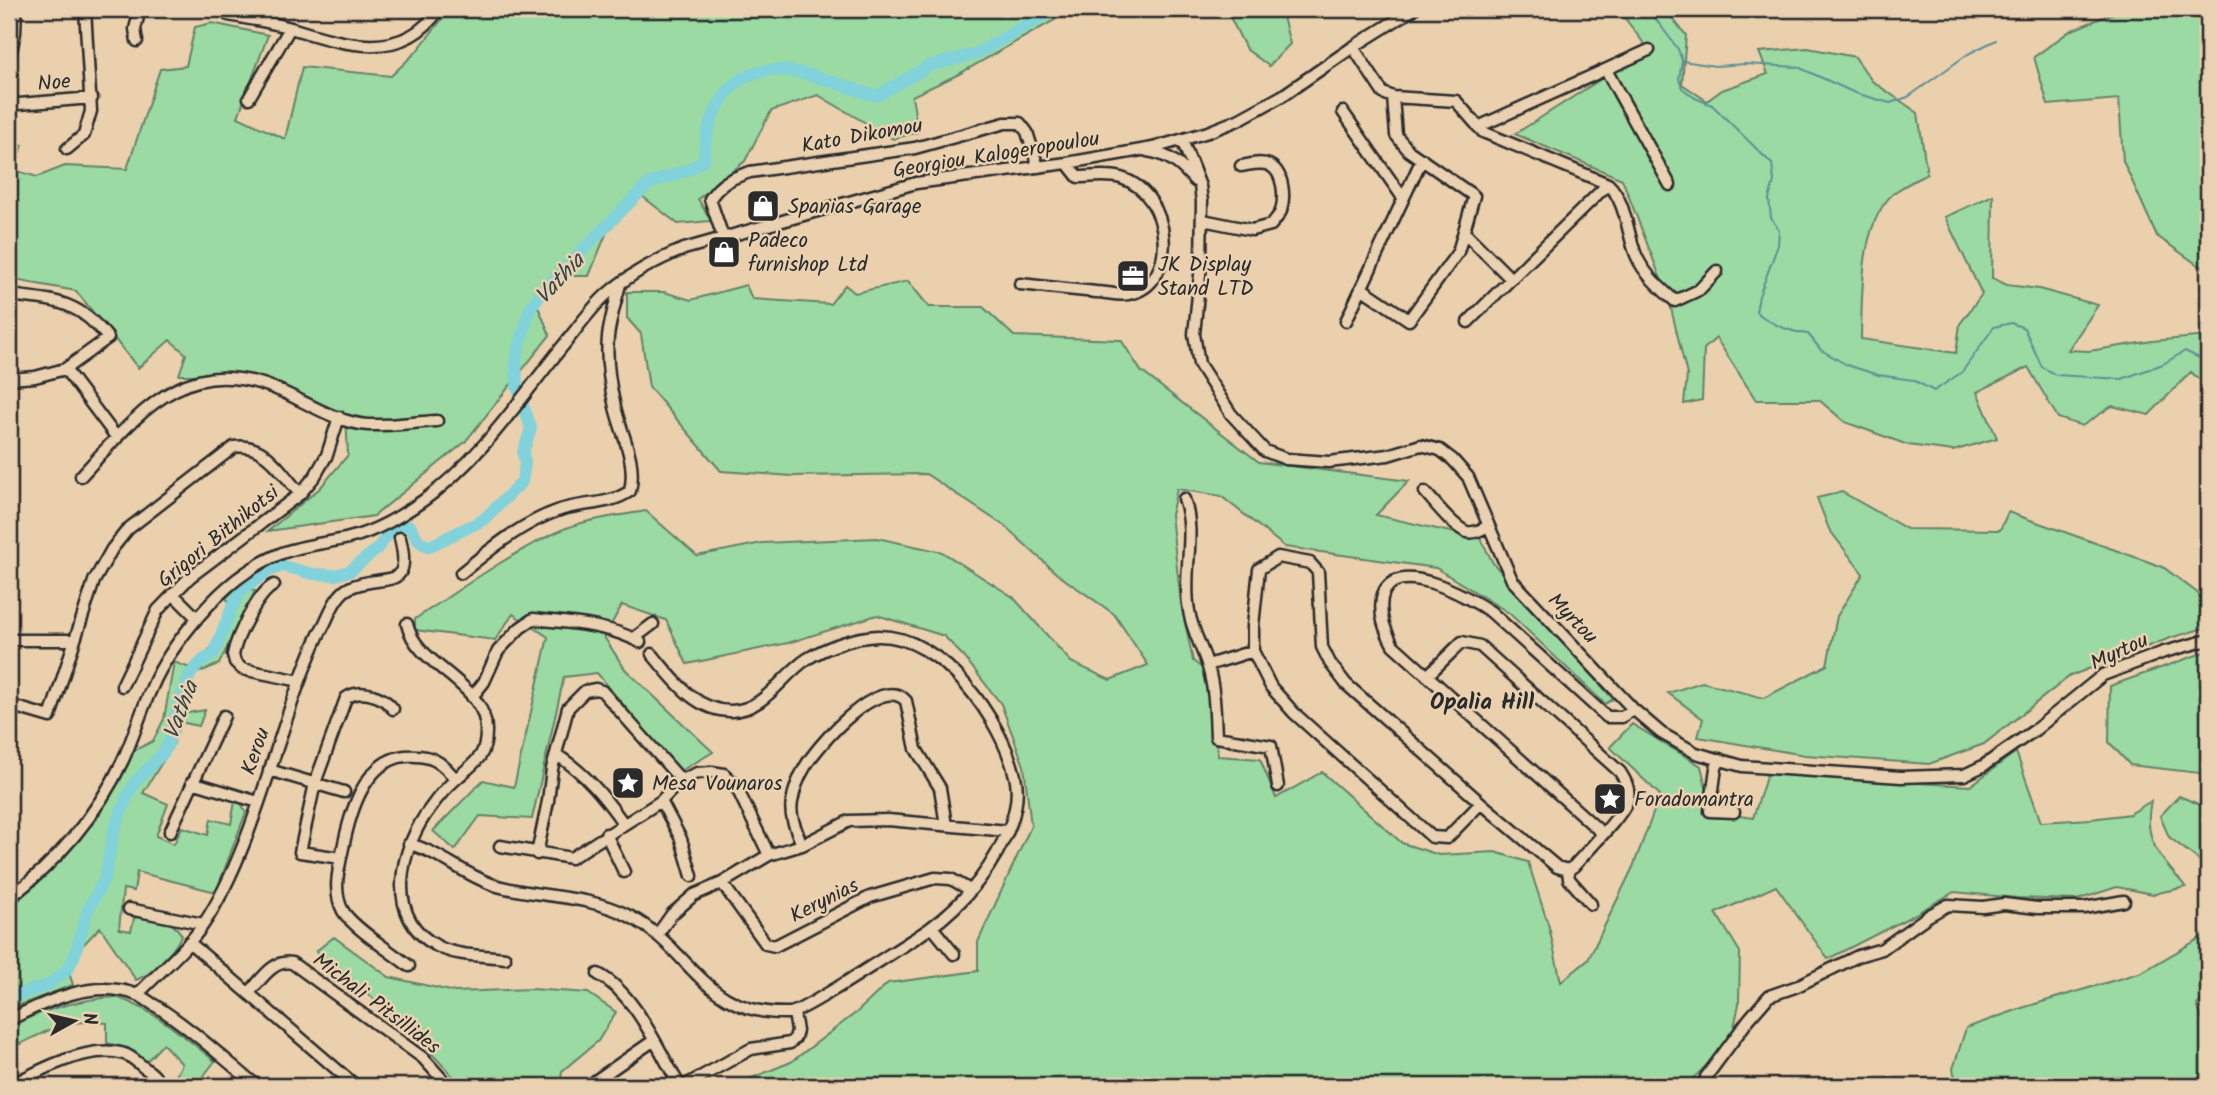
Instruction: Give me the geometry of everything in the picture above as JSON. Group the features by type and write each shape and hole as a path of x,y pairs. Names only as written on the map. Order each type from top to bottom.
{"street":[{"path":"9,59 15,33 16,9"},
{"path":"67,149 84,135 92,98 85,9"},
{"path":"137,41 135,29 140,9"},
{"path":"228,15 290,28 344,44 371,46 399,41 420,31 439,9"},
{"name":"Georgiou Kalogeropoulou","path":"9,898 62,849 105,793 123,761 153,684 171,653 225,587 266,560 286,552 351,537 397,519 427,498 459,470 597,304 620,284 656,261 723,237 916,183 1067,163 1139,150 1209,132 1282,96 1414,9"},
{"path":"249,99 290,28"},
{"path":"1353,47 1379,90 1393,97 1452,100 1461,104 1483,132 1608,184 1617,196 1637,258 1655,284 1675,301 1699,290 1717,271"},
{"path":"1478,127 1649,50"},
{"path":"1606,70 1671,185"},
{"path":"1361,288 1409,320 1458,252 1474,196 1409,151 1396,135 1393,97"},
{"name":"Noe","path":"14,103 92,98"},
{"path":"1343,112 1404,198"},
{"name":"Kato Dikomou","path":"723,237 710,199 717,188 727,181 750,172 915,148 1005,123 1020,123 1027,132 1038,167"},
{"name":"Myrtou","path":"1182,140 1200,186 1203,220 1194,334 1199,364 1231,414 1265,451 1286,459 1329,462 1388,455 1421,445 1440,450 1468,477 1512,580 1633,709 1661,733 1696,753 1742,765 1900,777 1937,778 1964,775 1983,766 2035,730 2103,675 2164,652 2208,640"},
{"path":"1139,150 1158,152 1169,157 1184,168 1200,186"},
{"path":"1346,321 1422,159"},
{"path":"1020,285 1127,295 1146,287 1160,266 1164,235 1157,208 1149,196 1139,186 1121,178 1078,177 1067,163"},
{"path":"1203,220 1252,230 1271,225 1276,219 1280,212 1283,190 1278,173 1270,165 1262,163 1241,166"},
{"path":"1468,322 1608,184"},
{"path":"1464,233 1511,279"},
{"path":"461,573 504,539 558,510 620,498 630,491 632,462 615,408 608,338 620,284"},
{"path":"9,296 70,305 94,320 108,338 65,369 36,377 9,379"},
{"path":"65,369 117,438"},
{"path":"81,476 162,396 187,383 212,378 238,377 262,383 340,417 366,425 437,421"},
{"name":"Grigori Bithikotsi","path":"122,686 158,610 190,577 300,494 316,476 327,455 340,417"},
{"path":"9,705 50,717 94,581 112,549 128,529 234,447 246,445 262,451 300,494"},
{"path":"1425,492 1452,521 1467,531 1479,531 1489,526"},
{"path":"1184,499 1190,524 1186,585 1189,612 1208,665 1216,737 1271,746 1278,786"},
{"name":"Kerou","path":"137,995 189,942 203,924 225,885 317,637 342,593 348,588 400,574 404,566 400,538"},
{"path":"1481,803 1447,838 1432,837 1294,713 1271,688 1254,651 1253,626 1259,569 1278,557 1310,563 1318,572 1322,647 1346,684 1557,867 1568,870"},
{"path":"1602,833 1393,645 1384,628 1381,607 1384,589 1391,581 1407,577 1431,583 1471,600 1491,612 1607,717 1622,718 1633,709"},
{"path":"274,585 259,597 233,655 242,668 300,681"},
{"path":"173,594 197,618"},
{"path":"472,697 484,682 498,651 512,635 533,619 599,627 637,641 653,624"},
{"path":"407,624 414,642 472,697 483,714 487,730 485,747 478,762 456,779 433,804 409,844 401,885 404,906 412,925 429,941 465,955 505,958"},
{"path":"409,844 426,848 479,879 498,886 600,904 630,916 657,935 711,990 734,1004 794,1013 932,928 959,905 1009,831 1016,806 1016,778 1000,733 965,684 947,665 922,648 878,636 826,649 805,661 762,701 733,711 709,708 681,688 652,654"},
{"path":"9,640 74,640"},
{"path":"1427,676 1462,642 1480,646 1619,772 1627,783 1628,798 1623,811 1568,870 1569,878 1591,904"},
{"path":"1208,665 1254,651"},
{"path":"537,854 552,769 568,708 585,691 602,691 681,780"},
{"path":"341,858 300,852 315,783 346,698 361,692 388,702 393,709"},
{"path":"802,845 791,806 794,789 806,765 844,720 862,706 887,695 896,694 906,701 916,749 940,788 946,825"},
{"path":"170,832 224,716"},
{"path":"409,966 344,912 337,895 341,858 355,803 371,775 391,758 413,755 436,760 456,779"},
{"path":"557,755 578,769 605,796 624,823"},
{"path":"1720,760 1716,768 1710,811 1734,813"},
{"path":"269,770 344,792"},
{"path":"500,846 571,858 661,801 681,780 697,773 712,772 724,774 734,784 769,855"},
{"path":"192,782 258,802"},
{"path":"661,801 681,839 692,876"},
{"path":"657,935 672,914 694,895 722,883 769,855 802,845 849,821 874,820 1009,831"},
{"path":"607,834 624,872"},
{"name":"Kerynias","path":"722,883 766,944 771,946 870,897 935,878 951,879 970,890"},
{"path":"1704,1086 1706,1077 1769,996 1807,982 1858,956 1882,949 1948,905 1983,907 2004,904 2037,908 2084,908 2124,901"},
{"path":"130,909 203,924"},
{"path":"932,928 954,954"},
{"path":"189,942 356,1086"},
{"name":"Michali Pitsillides","path":"248,993 275,965 283,961 292,963 423,1058 445,1086"},
{"path":"598,974 609,980 627,997 682,1086 751,1049 790,1042 797,1031 794,1013"},
{"path":"9,1020 42,1003 80,992 113,990 137,995 174,1018 257,1086"},
{"path":"591,1086 653,1041"},
{"path":"10,1086 46,1067 93,1053 110,1051 127,1055 157,1077 160,1086"}],"green space":[{"path":"450,9 1074,9 957,75 912,96 918,132 893,139 818,95 771,111 745,161 698,199 711,221 678,224 638,193 615,212 589,276 565,276 536,302 550,335 465,442 374,516 268,531 320,488 348,455 346,417 246,375 179,375 186,354 170,340 138,368 76,291 9,279 9,143 23,145 11,169 37,177 65,166 127,169 160,69 186,66 195,27 212,23 268,35 238,117 285,139 302,67 391,76 416,52"},
{"path":"1226,9 1281,9 1290,44 1269,66 1246,49"},
{"path":"1618,9 1665,9 1686,35 1682,84 1707,101 1722,90 1768,74 1759,52 1808,48 1855,57 1872,81 1918,113 1927,174 1898,190 1885,202 1876,219 1865,258 1861,339 1956,353 1960,324 1982,294 1945,217 1993,195 1992,278 2007,285 2039,289 2098,305 2068,350 2089,351 2208,336 2208,387 2191,372 2149,415 2112,406 2082,426 2058,418 2028,367 1977,392 1997,438 1953,451 1908,445 1845,422 1819,400 1756,400 1716,338 1704,349 1702,400 1684,404 1687,375 1669,300 1622,179 1515,134 1648,49"},
{"path":"2123,9 2208,9 2208,269 2157,236 2123,161 2119,99 2048,105 2034,57 2070,31"},
{"path":"908,281 929,307 983,307 1014,336 1121,340 1141,371 1259,462 1409,481 1376,515 1481,539 1493,563 1613,699 1605,704 1509,613 1436,568 1285,547 1221,496 1177,489 1171,515 1181,603 1193,661 1206,671 1218,756 1260,759 1276,798 1322,772 1402,843 1439,855 1495,852 1528,862 1549,927 1561,982 1588,960 1633,867 1660,795 1610,747 1632,724 1701,766 1712,812 1753,818 1767,774 1970,786 2016,752 2041,822 2130,814 2151,801 2149,827 2156,848 2186,887 2153,894 2117,887 2077,900 1954,892 1828,959 1776,886 1716,913 1740,952 1739,1004 1731,1042 1685,1086 732,1086 791,1062 857,1012 888,983 978,971 978,942 1031,826 1024,766 1001,704 944,636 877,615 788,643 687,664 666,620 622,605 604,637 625,669 713,752 679,772 597,673 564,677 532,819 480,816 455,850 433,831 483,780 514,787 548,637 513,614 495,640 415,630 415,619 502,562 557,532 590,521 646,511 697,556 762,543 877,538 942,552 1013,597 1071,662 1110,680 1148,665 1114,614 1057,574 1006,527 926,474 792,476 721,471 649,387 641,334 627,318 627,292 664,292 691,300 746,285 752,299 830,304 845,285 855,293"},
{"path":"1842,492 1907,529 2000,530 2008,512 2163,567 2208,601 2208,627 2170,638 2070,676 1984,744 1929,764 1805,755 1698,737 1703,719 1668,693 1702,682 1764,698 1827,665 1837,616 1863,574 1829,529 1817,498"},
{"path":"238,587 255,591 219,664 195,674 181,714 205,710 199,726 180,722 174,743 143,793 168,804 156,836 174,844 182,827 208,835 211,819 231,824 235,801 241,803 246,812 216,892 137,872 134,891 123,889 119,929 131,931 134,918 141,917 154,917 173,925 182,935 163,962 136,980 100,927 66,963 73,985 9,1009 9,910 93,822 133,751 153,741 164,719 174,662 190,668 211,648 235,609 226,598"},
{"path":"2208,651 2208,774 2130,765 2109,742 2110,686"},
{"path":"2179,796 2208,808 2208,867 2169,837 2160,816"},
{"path":"2208,930 2208,996 2197,1005 2208,1033 2208,1086 1957,1086 1953,1069 1966,1028 2142,972 2207,934"},
{"path":"334,937 389,977 455,992 531,989 588,993 616,1012 598,1041 562,1071 560,1086 462,1086 403,1023 316,951"},
{"path":"116,997 156,1016 215,1061 196,1086 171,1086 182,1064 163,1044 145,1063 128,1048 107,1043 107,1023 71,1023 20,1044 10,1026 62,1006"}],"waterway":[{"name":"Vathia","path":"523,403 517,386 516,359 530,308 549,284 647,185 691,168 704,159 705,143 712,120 723,98 738,82 756,73 775,70 796,72 877,96 929,66 975,54 1056,9"},
{"path":"1644,9 1652,14 1678,49 1682,61 1679,79 1682,88 1695,98 1712,105 1772,164 1774,181 1769,199 1771,218 1779,230 1778,245 1759,296 1756,312 1768,320 1787,329 1808,334 1821,350 1847,365 1878,375 1913,380 1934,391 1962,372 1994,327 2011,323 2024,328 2042,367 2056,375 2122,379 2163,364 2185,351 2199,358 2208,367"},
{"path":"1683,61 1715,66 1745,64 1798,67 1855,93 1890,103 1908,97 1968,54 1996,40"},
{"name":"Vathia","path":"9,998 48,985 67,970 74,957 88,910 105,878 114,830 125,802 135,782 164,752 170,739 180,697 191,673 214,653 233,605 242,590 268,571 283,566 313,574 335,575 350,571 377,549 389,533 403,525 410,526 418,540 428,547 483,520 522,482 525,463 523,453 531,428 524,408"}],"place":[{"name":"Spanias Garage","path":"763,206"},
{"name":"Padeco furnishop Ltd","path":"724,252"},
{"name":"JK Display Stand LTD","path":"1133,276"},
{"name":"Mesa Vounaros","path":"628,783"},
{"name":"Foradomantra","path":"1610,799"}],"district":[{"name":"Opalia Hill","path":"1482,701"}]}
